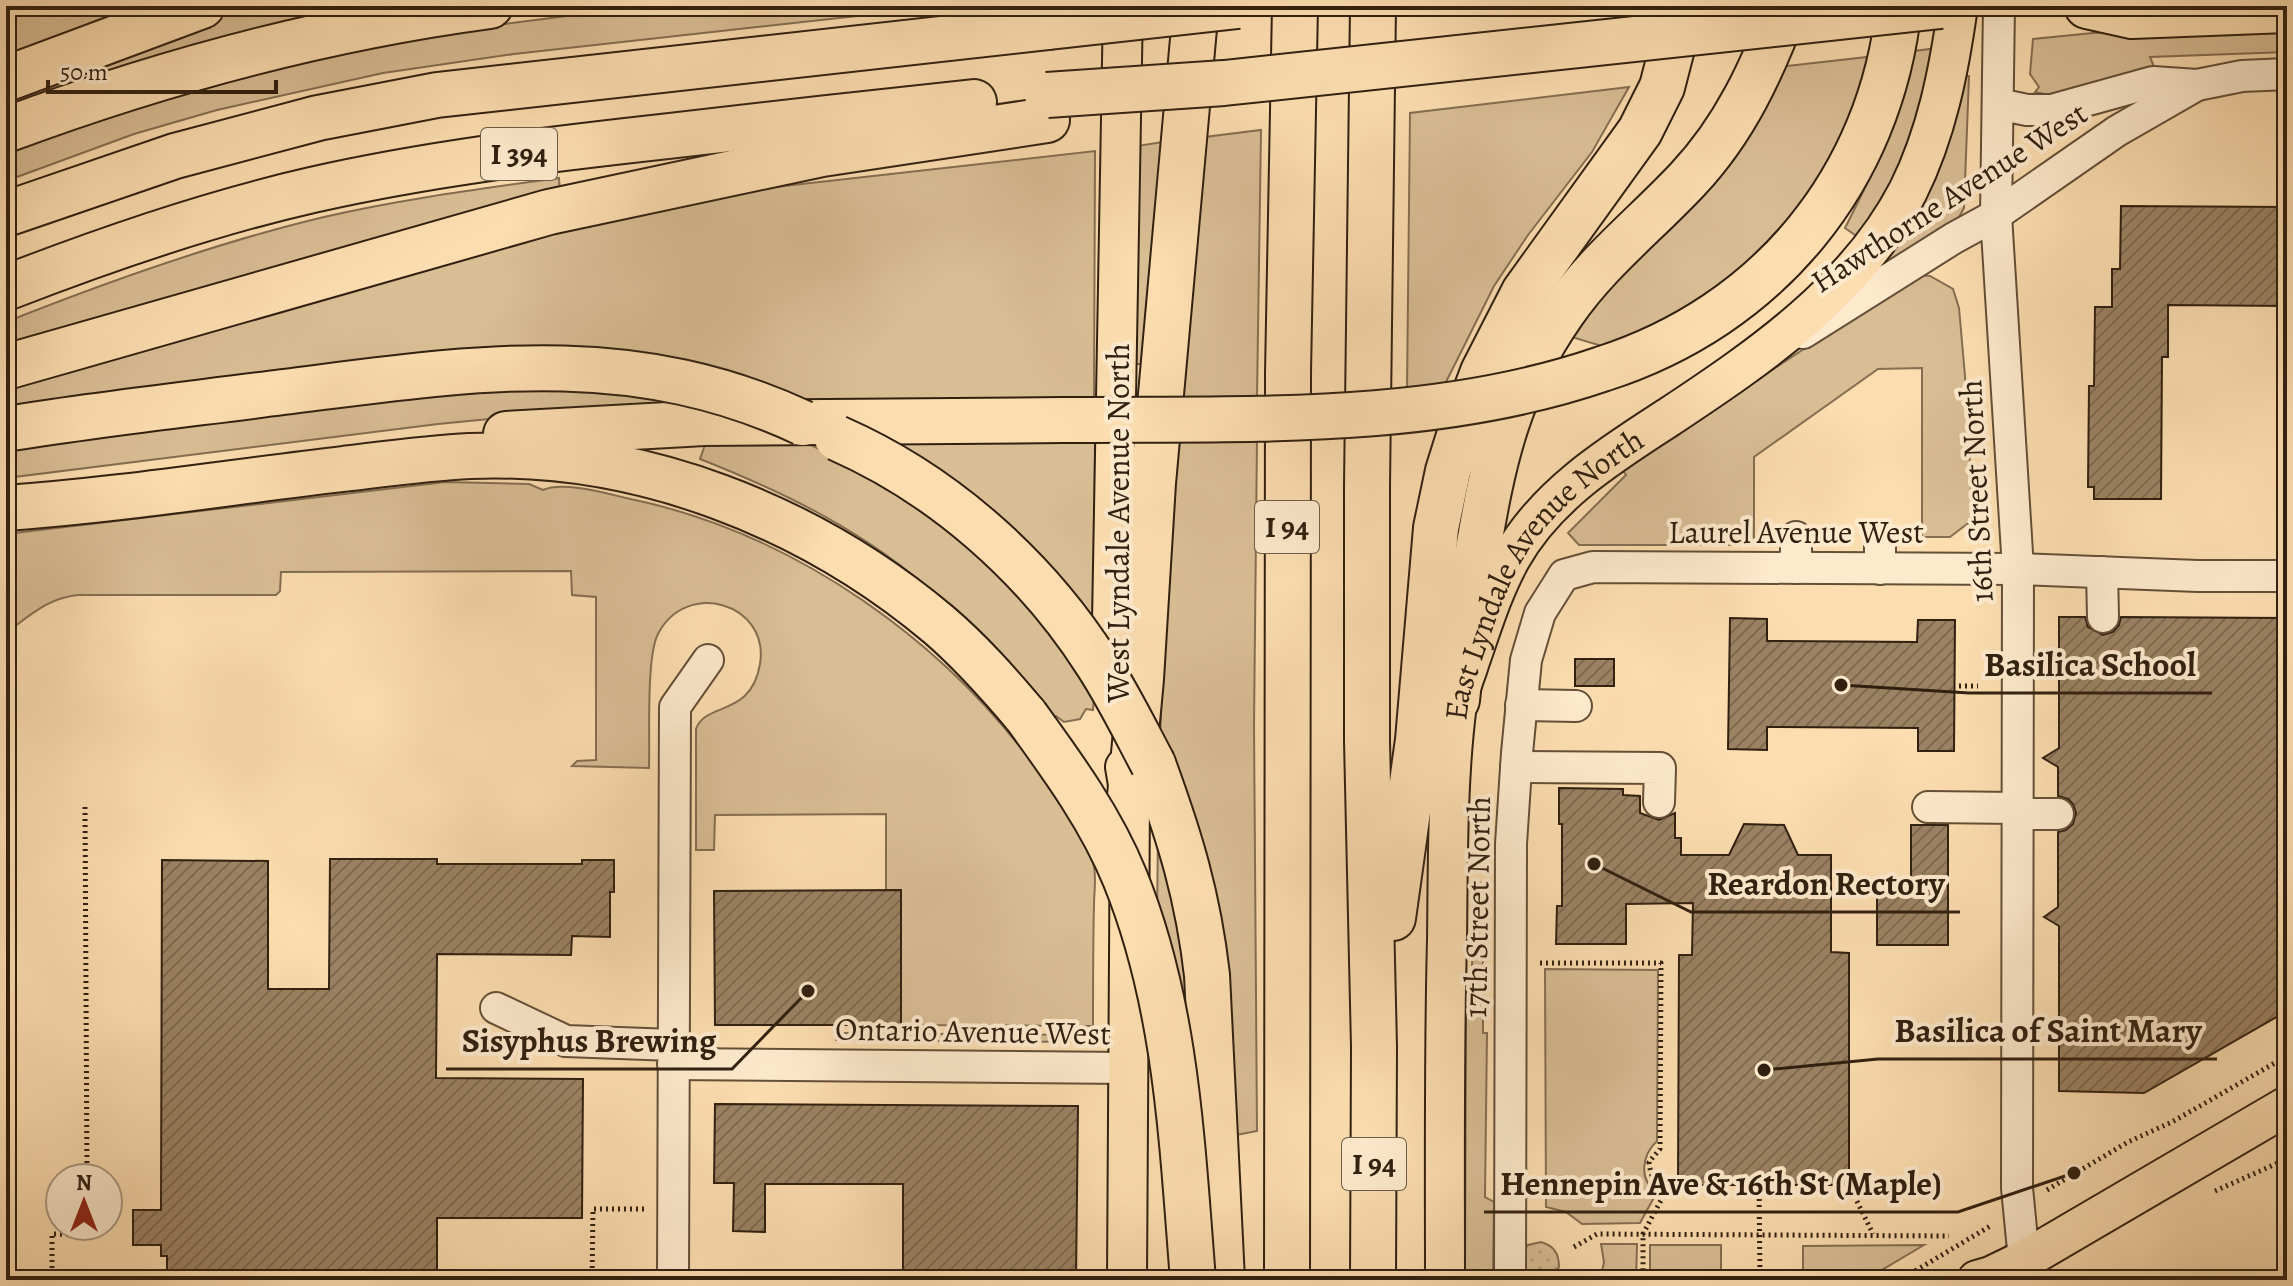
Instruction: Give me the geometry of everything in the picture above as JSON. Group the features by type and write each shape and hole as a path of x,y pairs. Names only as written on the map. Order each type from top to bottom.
{"highway":[{"path":"6,79 202,6"},
{"path":"6,130 234,58 378,25 490,6"},
{"path":"1130,796 1152,497 1196,6"},
{"name":"I 394","path":"6,214 109,177 211,146 318,118 437,95 1238,6"},
{"name":"I 94","path":"1287,1280 1288,373 1295,6"},
{"name":"I 94","path":"1373,6 1367,741 1374,1047 1373,1280"},
{"path":"1374,1047 1418,740 1436,528 1448,471 1483,372 1524,292 1609,177 1640,131 1657,98 1680,27 1683,6"},
{"path":"1457,700 1465,623 1489,485 1502,433 1519,389 1537,352 1564,310 1595,271 1663,205 1714,149 1756,81 1786,6"},
{"path":"6,508 469,456 704,423 1319,416 1406,410 1542,388 1626,362 1675,338 1752,290 1786,256 1844,178 1871,124 1891,63 1899,6"},
{"name":"I 394","path":"6,288 201,219 314,190 481,158 1047,107 1224,83 1941,6"},
{"path":"2087,6 2132,16 2287,10"},
{"path":"6,367 468,233 625,194 1047,107"},
{"path":"6,429 375,381 499,368 565,367 667,378 770,408 888,464 947,503 980,528 1034,582 1096,661 1153,764 1168,804 1190,871 1204,949 1222,1280"},
{"path":"6,493 277,458 540,445 600,465 666,480 741,505 815,539 882,580 968,652 1026,716 1060,762 1109,843 1125,878 1157,975 1172,1053 1193,1280"}],"main road":[{"name":"West Lyndale Avenue North","path":"1123,6 1111,678 1130,796 1127,1280"},
{"name":"East Lyndale Avenue North","path":"1445,1280 1444,1048 1449,838 1457,700 1496,588 1511,557 1533,525 1557,500 1588,473 1741,370 1825,300 1862,258 1907,191 1927,143 1944,90 1958,6"},
{"path":"2003,1275 2287,1106"}],"street":[{"name":"16th Street North","path":"1999,6 1996,215 2018,569 2017,1188 2003,1275"},
{"name":"Hawthorne Avenue West","path":"1998,104 2027,110 2052,110 2153,82 2197,85 2242,76 2287,74"},
{"name":"Hawthorne Avenue West","path":"1741,370 1996,215 2117,131 2197,85"},
{"path":"1880,536 1880,569"},
{"path":"1796,537 1796,568"},
{"name":"Laurel Avenue West","path":"1593,567 2018,569 2287,576"},
{"name":"17th Street North","path":"1510,1280 1511,844 1526,660 1540,613 1564,575 1593,567"},
{"path":"2102,572 2103,617"},
{"path":"673,1280 675,707 708,660"},
{"path":"1521,705 1576,706"},
{"path":"1516,767 1660,768 1659,802"},
{"path":"1928,807 2058,814"},
{"name":"Ontario Avenue West","path":"496,1008 566,1041 673,1054 1128,1068"}],"path":[{"path":"1959,686 1978,686"},
{"path":"85,807 87,1162"},
{"path":"1540,963 1661,963 1660,1149 1649,1162 1650,1177 1657,1185 1667,1189 1643,1234 1643,1280"},
{"path":"2172,1122 2287,1056"},
{"path":"1849,1185 1874,1234"},
{"path":"1759,1187 1760,1280"},
{"path":"592,1280 593,1209 648,1209"},
{"path":"1574,1247 1597,1234 1949,1236"},
{"path":"52,1242 52,1280"},
{"path":"1576,1276 1584,1280"}],"shaded area":[{"path":"15,6 134,6 6,56 6,11"},
{"path":"250,6 390,6 6,112 6,95 149,39"},
{"path":"662,6 939,7 514,54 383,73 217,110 134,134 6,181 6,151 202,87 412,39 571,15"},
{"path":"2287,25 2287,52 2150,57 2155,69 2054,96 2035,92 2039,87 2030,74 2033,39 2093,33"},
{"path":"1938,48 1911,149 1858,237 1845,228 1886,142 1914,51"},
{"path":"1876,56 1857,124 1760,260 1673,321 1605,347 1565,335 1778,67"},
{"path":"1962,75 1969,76 1964,208 1958,219 1875,273"},
{"path":"1629,87 1592,152 1528,235 1494,286 1444,386 1407,390 1410,113"},
{"path":"1261,130 1257,397 1179,400 1205,137"},
{"path":"1163,142 1143,364 1131,364 1137,146"},
{"path":"1095,151 1094,400 806,403 740,379 6,411 6,388 471,252 708,197"},
{"path":"559,178 560,194 6,350 6,322 203,251 283,227 353,211"},
{"path":"1916,275 1930,276 1953,289 1959,308 1968,410 1972,524 1967,524 1950,537 1922,537 1922,368 1878,369 1754,457 1754,545 1579,545 1568,533 1626,475 1622,469"},
{"path":"485,386 594,386 698,405 438,424 6,478 6,448"},
{"path":"1095,437 1094,630 882,439"},
{"path":"1178,437 1257,438 1254,725 1257,1131 1231,1136 1160,741 1164,627"},
{"path":"799,439 901,496 993,569 1058,644 1094,697 1093,710 1086,709 1080,719 1064,722 1056,716 1050,717 981,640 911,573 825,517 764,486 700,459 706,442"},
{"path":"445,482 529,484 543,490 561,487 584,489 688,514 749,537 808,566 864,601 916,641 964,685 1008,733 1047,784 1089,853 1095,878 1093,1026 901,1025 901,891 886,890 886,814 715,815 714,850 696,850 696,729 701,720 748,693 760,664 760,643 752,626 740,613 723,606 705,603 687,607 671,617 658,634 650,679 649,768 572,766 577,761 596,760 596,597 572,595 571,571 281,572 280,591 276,595 78,595 51,602 14,627 6,624 6,534"},
{"path":"1158,836 1182,945 1191,1062 1157,918"},
{"path":"1474,882 1483,883 1483,1033 1487,1033 1485,1197 1494,1202 1493,1280 1465,1280 1466,1014 1471,1011"},
{"path":"1545,969 1658,970 1657,1141 1648,1153 1644,1167 1647,1181 1657,1192 1640,1223 1582,1224 1566,1212 1546,1207"},
{"path":"836,1033 1093,1035 1093,1039 1085,1042 836,1040"},
{"path":"1541,1242 1555,1251 1559,1267 1550,1280 1527,1280 1522,1275 1523,1250 1528,1245"},
{"path":"1601,1244 1637,1244 1636,1280 1600,1280 1604,1262"},
{"path":"1650,1245 1721,1245 1721,1280 1650,1280"},
{"path":"1924,1245 1865,1280 1803,1280 1803,1246"}],"building":[{"path":"2121,206 2287,207 2287,306 2168,305 2168,357 2162,357 2161,499 2094,499 2094,487 2088,487 2089,386 2094,386 2095,307 2112,307 2112,269 2120,269"},
{"path":"2059,617 2085,617 2088,627 2103,635 2113,632 2121,617 2287,618 2287,1011 2144,1093 2059,1091 2059,926 2044,917 2058,907 2058,832 2073,824 2076,813 2068,799 2058,796 2058,767 2043,758 2059,748"},
{"path":"1730,618 1767,619 1767,641 1917,642 1918,620 1955,620 1954,751 1918,751 1918,728 1767,727 1767,750 1728,749"},
{"path":"1575,659 1614,659 1614,686 1575,686"},
{"path":"1559,788 1623,789 1623,795 1640,796 1640,813 1659,820 1675,813 1675,838 1681,838 1681,855 1729,855 1744,824 1784,825 1798,855 1831,855 1831,952 1849,953 1849,1185 1678,1185 1679,955 1692,955 1693,903 1626,904 1626,944 1556,944 1557,906 1562,906"},
{"path":"1911,825 1948,825 1948,945 1877,945 1877,885 1911,885"},
{"path":"330,859 437,859 437,864 582,864 582,860 614,860 610,937 572,936 571,955 437,954 436,1078 583,1079 582,1218 437,1218 437,1280 167,1280 167,1256 161,1256 161,1245 133,1245 133,1210 161,1210 162,860 268,861 268,989 329,989"},
{"path":"901,890 901,1025 715,1025 714,891"},
{"path":"715,1104 1078,1106 1076,1280 903,1280 903,1184 765,1184 765,1232 733,1231 734,1183 714,1183"}],"place":[{"name":"Basilica School","path":"1841,685"},
{"name":"Reardon Rectory","path":"1594,864"},
{"name":"Sisyphus Brewing","path":"808,991"},
{"name":"Basilica of Saint Mary","path":"1764,1070"},
{"name":"Hennepin Ave & 16th St (Maple)","path":"2074,1173"}]}
